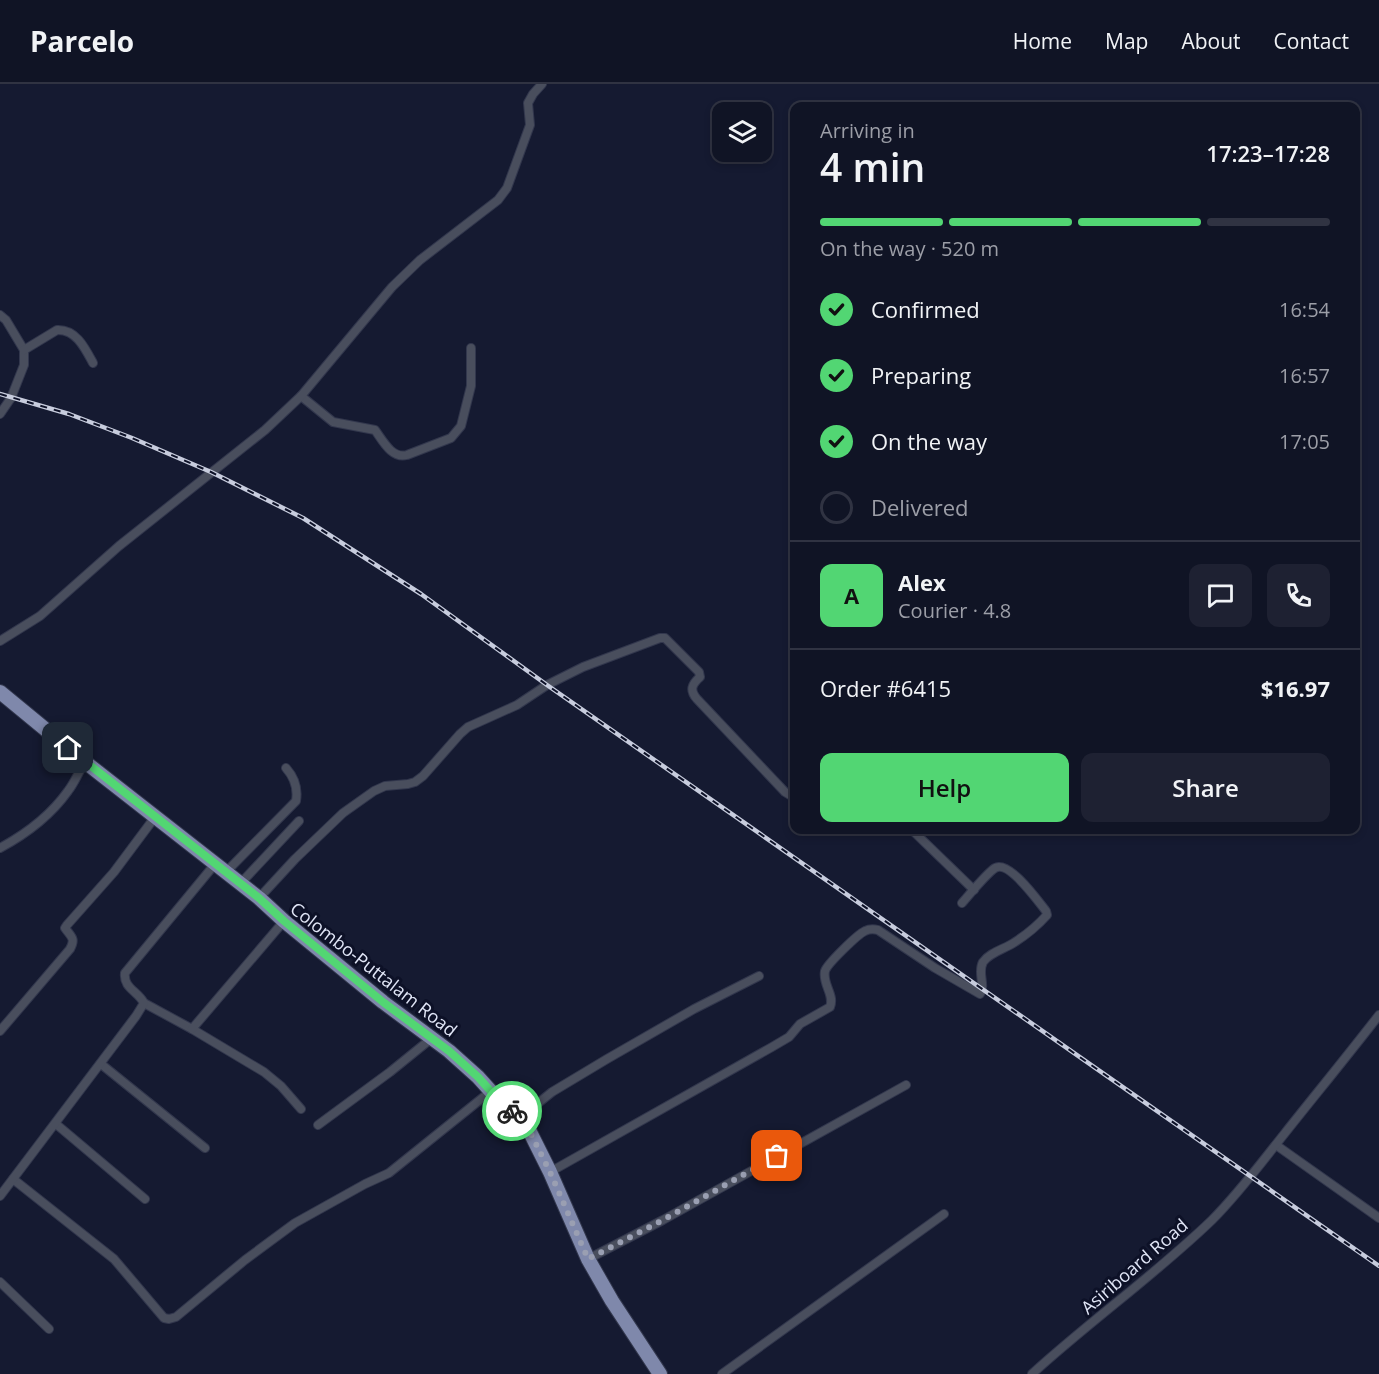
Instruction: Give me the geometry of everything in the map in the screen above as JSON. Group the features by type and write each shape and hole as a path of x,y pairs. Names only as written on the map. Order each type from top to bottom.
{"highway":[{"name":"Colombo-Puttalam Road","path":"0,692 85,762 259,898 383,1002 456,1057 505,1107 522,1116 550,1172 588,1259 612,1301 660,1374"}],"street":[{"path":"0,641 40,616 119,546 265,430 333,359 392,286 420,260 498,200 507,188 530,125 528,103 532,94 542,84"},
{"path":"0,315 6,320 24,350 24,365 11,398 0,414"},
{"path":"24,350 57,330 61,330 75,336 93,363"},
{"path":"300,396 333,422 375,430 396,455 401,457 451,438 461,426 471,386 471,348"},
{"path":"259,898 295,859 343,813 385,786 415,782 468,727 517,705 547,685 583,667 660,638 665,638 699,672 700,677 694,682 692,694 790,795"},
{"path":"0,848 43,819 68,791 85,762"},
{"path":"286,768 293,778 296,801 220,868 124,974 124,979 127,986 142,998 144,1003 264,1072 281,1086 301,1109"},
{"path":"0,1031 70,949 74,943 65,928 114,872 155,817"},
{"path":"240,884 299,821"},
{"path":"917,834 975,890"},
{"path":"550,1172 789,1037 800,1024 830,1007 832,1002 825,982 826,968 866,930 879,930 935,968 980,994 982,990 980,968 986,958 1026,934 1047,914 1024,884 1005,868 999,867 994,869 962,903"},
{"path":"192,1029 284,921"},
{"path":"522,1116 552,1092 607,1059 694,1009 759,976"},
{"path":"0,1196 56,1124 144,1003"},
{"name":"Asiriboard Road","path":"1032,1374 1213,1219 1251,1176 1379,1015"},
{"path":"318,1125 432,1038"},
{"path":"100,1064 205,1148"},
{"path":"588,1259 906,1085"},
{"path":"13,1179 114,1259 164,1318 169,1319 176,1317 245,1260 295,1223 389,1173 491,1091"},
{"path":"56,1124 145,1199"},
{"path":"1276,1145 1379,1218"},
{"path":"722,1374 944,1214"},
{"path":"0,1282 49,1329"}],"railway":[{"path":"0,394 69,414 132,438 211,472 303,518 421,594 547,685 1379,1266"}],"way so far":[{"path":"512,1111 522,1116 550,1172 588,1259 777,1156"}],"route":[{"path":"68,748 259,898 383,1002 449,1051 478,1077 505,1107 512,1111"}]}
